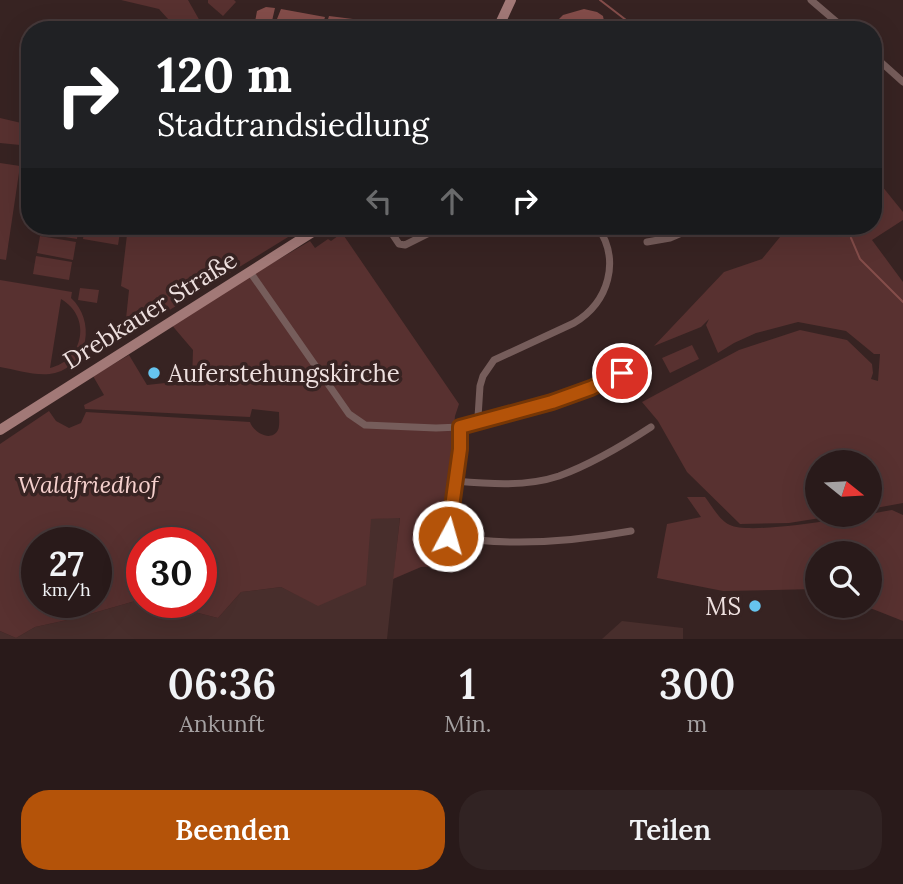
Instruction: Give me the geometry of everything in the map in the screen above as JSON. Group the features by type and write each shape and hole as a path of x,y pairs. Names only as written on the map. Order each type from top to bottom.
{"street":[{"path":"502,21 511,0"},
{"path":"811,0 836,21"},
{"path":"882,63 903,82"},
{"name":"Drebkauer Straße","path":"0,430 308,235"},
{"path":"393,235 399,244 405,245 425,235"},
{"path":"475,422 483,376 494,360 585,317 600,299 608,280 610,260 602,235"},
{"path":"647,242 677,235"},
{"path":"250,272 349,414 366,425 408,428 460,427 552,402 622,373"},
{"path":"460,427 448,536 528,542 574,540 631,531"},
{"path":"455,481 498,484 559,476 618,447 651,427"}],"shaded area":[{"path":"266,7 275,8 272,21 255,21 257,11"},
{"path":"281,9 325,17 324,21 277,19"},
{"path":"584,9 597,12 603,16 604,21 557,21 563,15"},
{"path":"329,16 353,21 327,21"},
{"path":"400,517 387,639 0,639 0,631 16,638 35,627 76,618 112,618 112,608 126,604 126,618 218,618 241,592 281,587 318,605 371,519"},
{"path":"622,621 683,628 683,639 602,639"}],"green space":[{"path":"121,0 188,0 200,21 170,21 159,9"},
{"path":"208,0 234,0 236,2 223,16"},
{"path":"0,118 21,123 21,145 0,143"},
{"path":"0,163 20,166 6,260 0,259"},
{"path":"882,186 903,212 903,220 882,234"},
{"path":"53,235 78,235 77,239"},
{"path":"84,235 120,235 118,245 83,239"},
{"path":"127,235 291,235 124,338 129,290 121,286"},
{"name":"Waldfriedhof","path":"343,235 459,404 455,416 442,566 421,567 393,579 400,518 371,519 366,585 318,606 281,587 241,592 218,618 217,527 126,527 126,604 112,608 112,527 21,527 21,618 76,618 35,627 16,638 0,631 0,444 49,411 56,421 69,428 81,423 86,412 250,422 263,435 275,434 279,428 279,412 252,409 250,417 85,409 84,405 104,395 93,376 129,355 147,385 192,380 193,350 170,323 310,241 315,248 328,239 331,241"},
{"path":"779,235 880,235 872,240 903,282 903,503 882,507 882,450 805,450 805,520 740,524 687,472 658,421 642,402 739,350 800,330 847,340 872,364 871,379 878,381 880,354 874,354 846,331 798,322 756,333 718,353 706,325 709,319 701,327 654,346 724,272 762,259 780,237"},
{"path":"40,236 76,242 73,260 37,253"},
{"path":"36,256 72,262 69,280 33,274"},
{"path":"0,280 72,292 71,298 79,307 86,329 82,351 76,361 67,368 48,374 0,367","holes":["61,299 71,307 80,327 77,347 62,363 50,368"]},
{"path":"80,288 99,290 97,303 78,300"},
{"path":"692,345 699,359 670,373 662,358"},
{"path":"687,497 705,497 722,520 742,528 805,524 805,527 882,527 882,512 892,510 903,515 903,621 882,613 882,541 805,541 805,589 723,591 657,578 667,524 701,517"}],"waterway":[{"path":"600,0 627,21"},
{"path":"851,238 860,259 903,302"}],"place":[{"name":"Auferstehungskirche","path":"154,373"},
{"name":"MS","path":"755,606"}],"route":[{"path":"448,536 460,449 460,427 552,402 606,382 622,373"}]}
